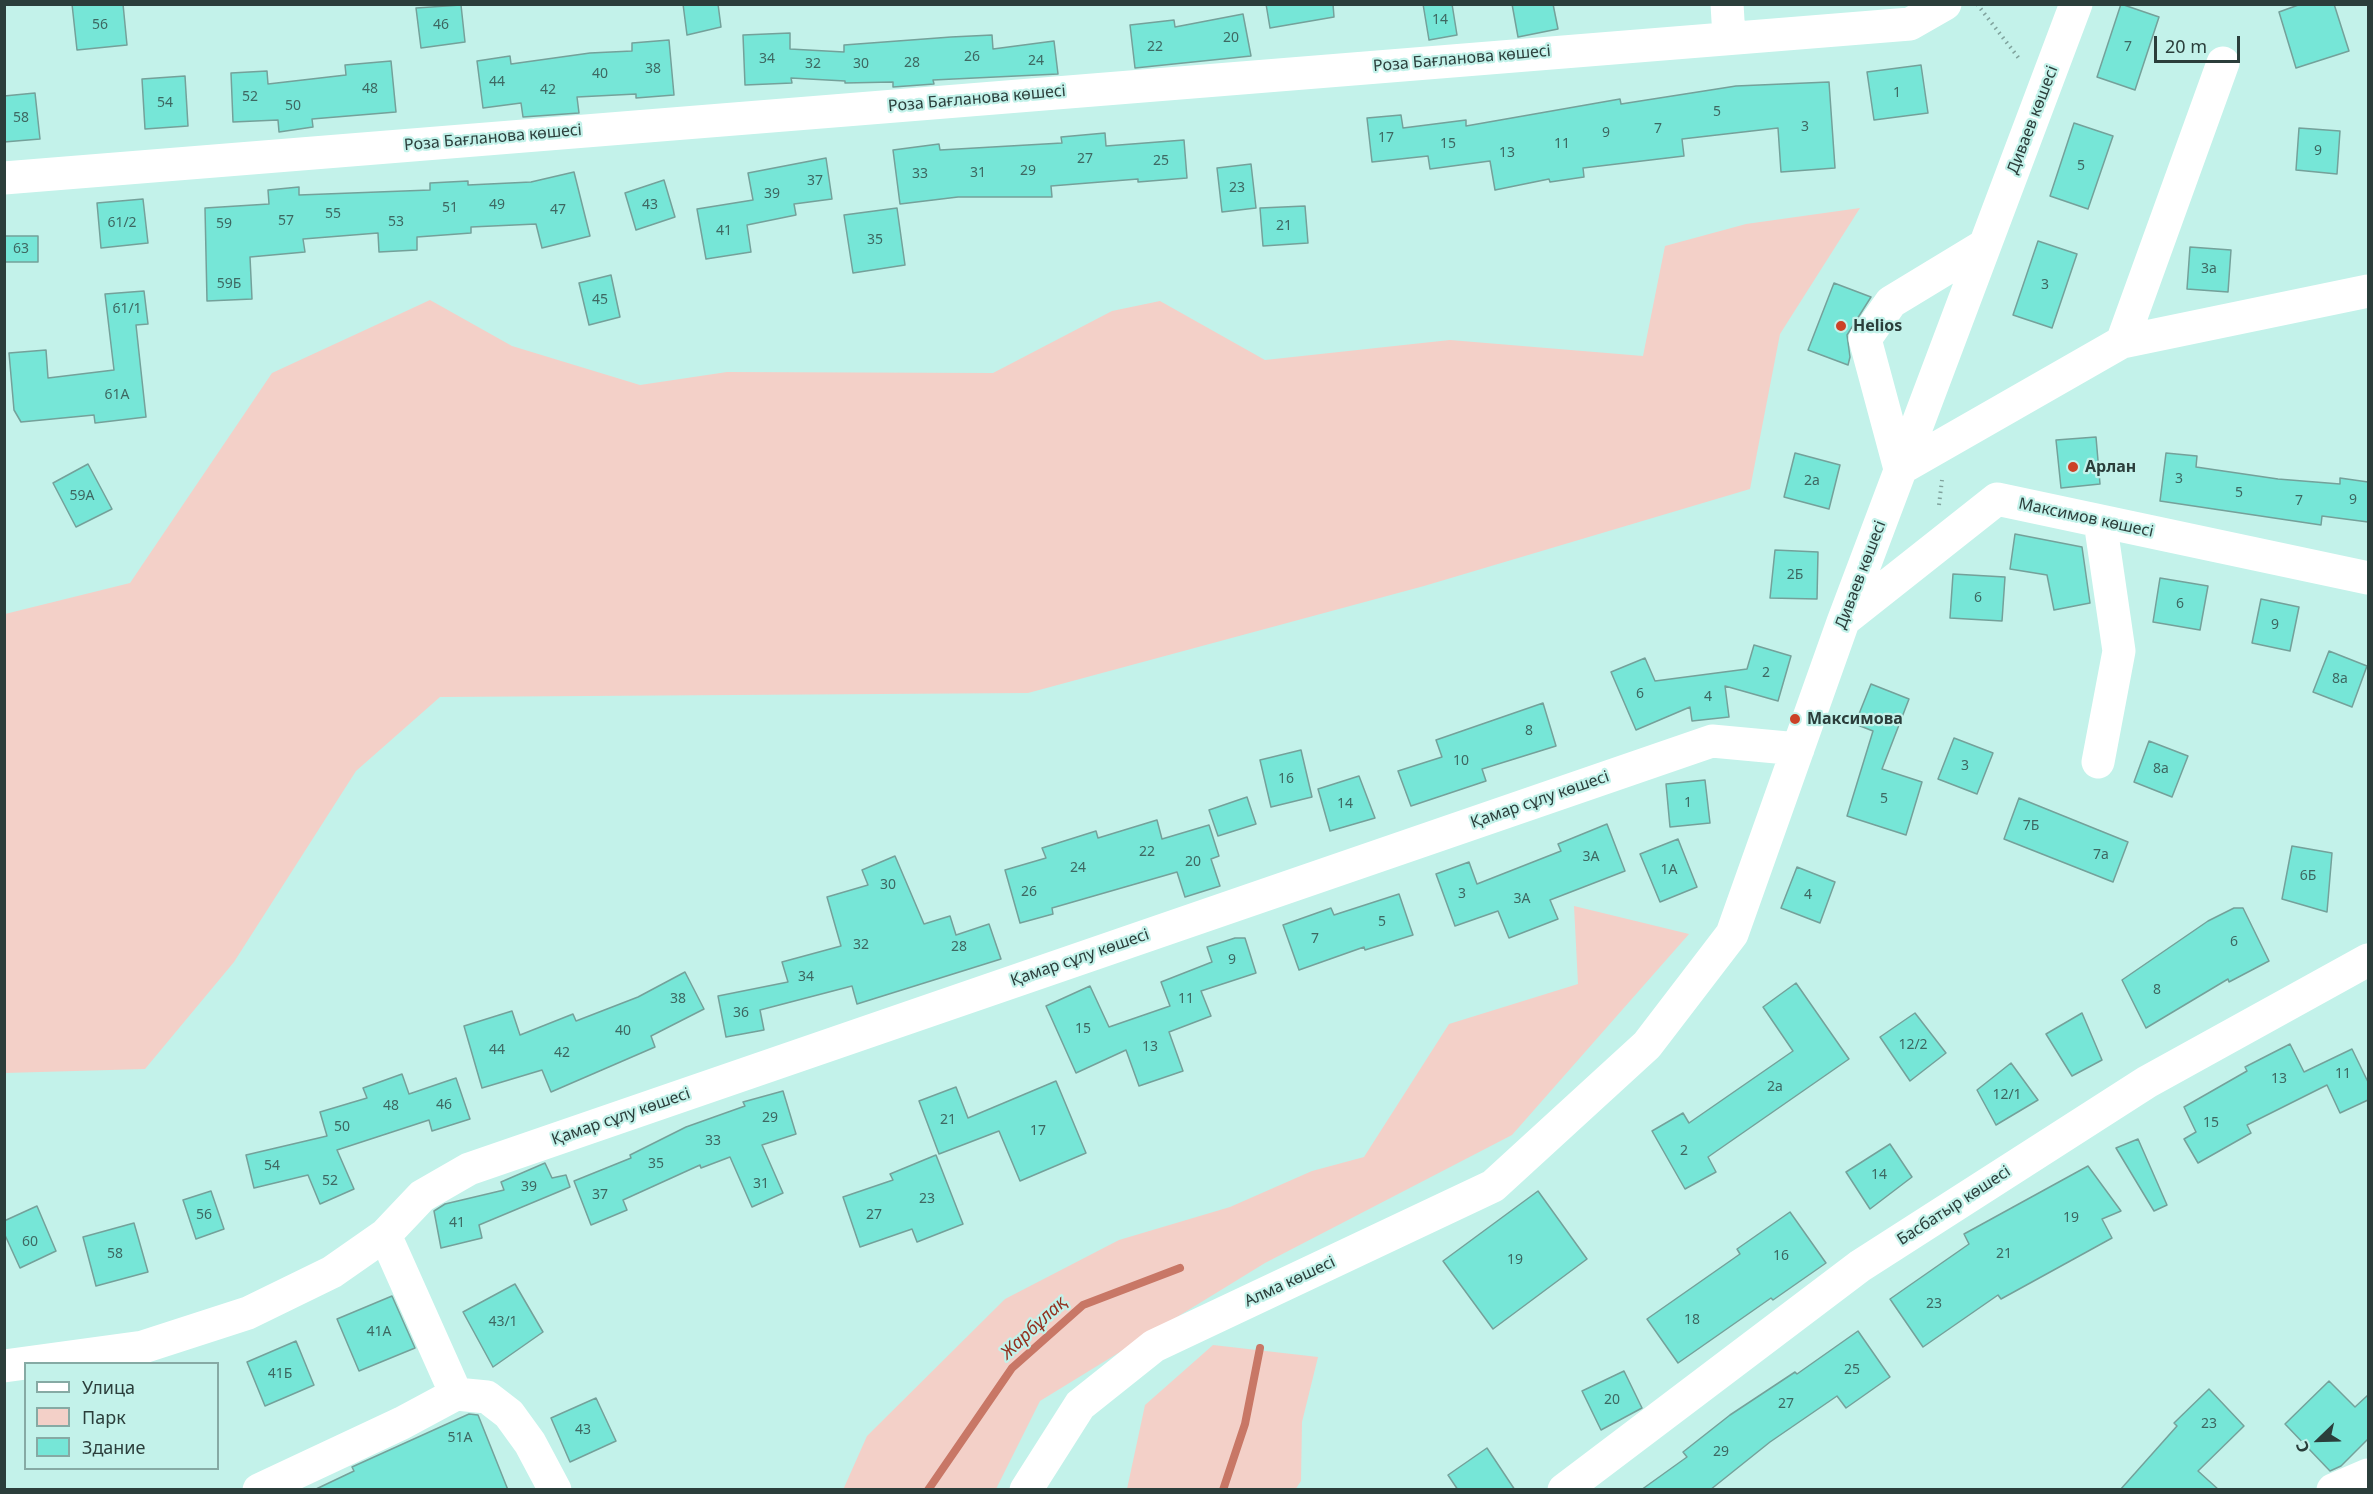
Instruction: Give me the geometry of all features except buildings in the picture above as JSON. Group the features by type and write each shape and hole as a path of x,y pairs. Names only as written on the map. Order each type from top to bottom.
{"street":[{"path":"1726,4 1729,37"},
{"name":"Роза Бағланова көшесі","path":"4,178 1910,24 1945,4"},
{"name":"Диваев көшесі","path":"1582,1105 1647,1045 1732,934 1843,622 2076,4"},
{"path":"2122,342 2223,63"},
{"path":"1985,245 1891,302 1865,339 1900,469 2122,342 2368,291"},
{"name":"Максимов көшесі","path":"1843,622 1997,499 2368,578"},
{"path":"2098,762 2119,651 2100,521"},
{"name":"Қамар сұлу көшесі","path":"33,1362 143,1347 248,1313 333,1272 385,1235 422,1196 469,1169 1712,741 1798,749"},
{"name":"Басбатыр көшесі","path":"1563,1490 1860,1266 2147,1082 2368,960"},
{"name":"Алма көшесі","path":"1026,1490 1080,1405 1154,1346 1493,1186 1582,1105"},
{"path":"385,1235 456,1394"},
{"name":"Қамар сұлу көшесі","path":"4,1366 24,1363"},
{"path":"259,1490 402,1423 456,1394 487,1397 509,1414 530,1443 555,1490"},
{"path":"2333,1490 2368,1475"}],"path":[{"path":"1977,4 2044,90"},
{"path":"1935,548 1945,443"}],"green space":[{"path":"1860,208 1780,334 1750,489 1424,586 1028,693 440,697 356,771 234,962 145,1069 5,1073 5,614 130,583 272,373 430,300 512,346 640,385 727,372 993,373 1112,311 1160,301 1265,360 1450,340 1643,356 1665,246 1746,224"},
{"path":"1574,906 1689,934 1512,1135 1265,1263 1040,1401 996,1489 843,1490 867,1436 1005,1299 1119,1240 1230,1207 1312,1171 1364,1157 1449,1024 1578,984"},
{"path":"1213,1345 1318,1357 1302,1422 1301,1481 1295,1490 1127,1489 1145,1405"}],"waterway":[{"name":"Жарбұлақ","path":"928,1490 1012,1368 1083,1305 1180,1268"},
{"name":"Жарбұлақ","path":"1223,1490 1245,1424 1260,1348"}],"place":[{"name":"Helios","path":"1841,326"},
{"name":"Арлан","path":"2073,467"},
{"name":"Максимова","path":"1795,719"}]}
